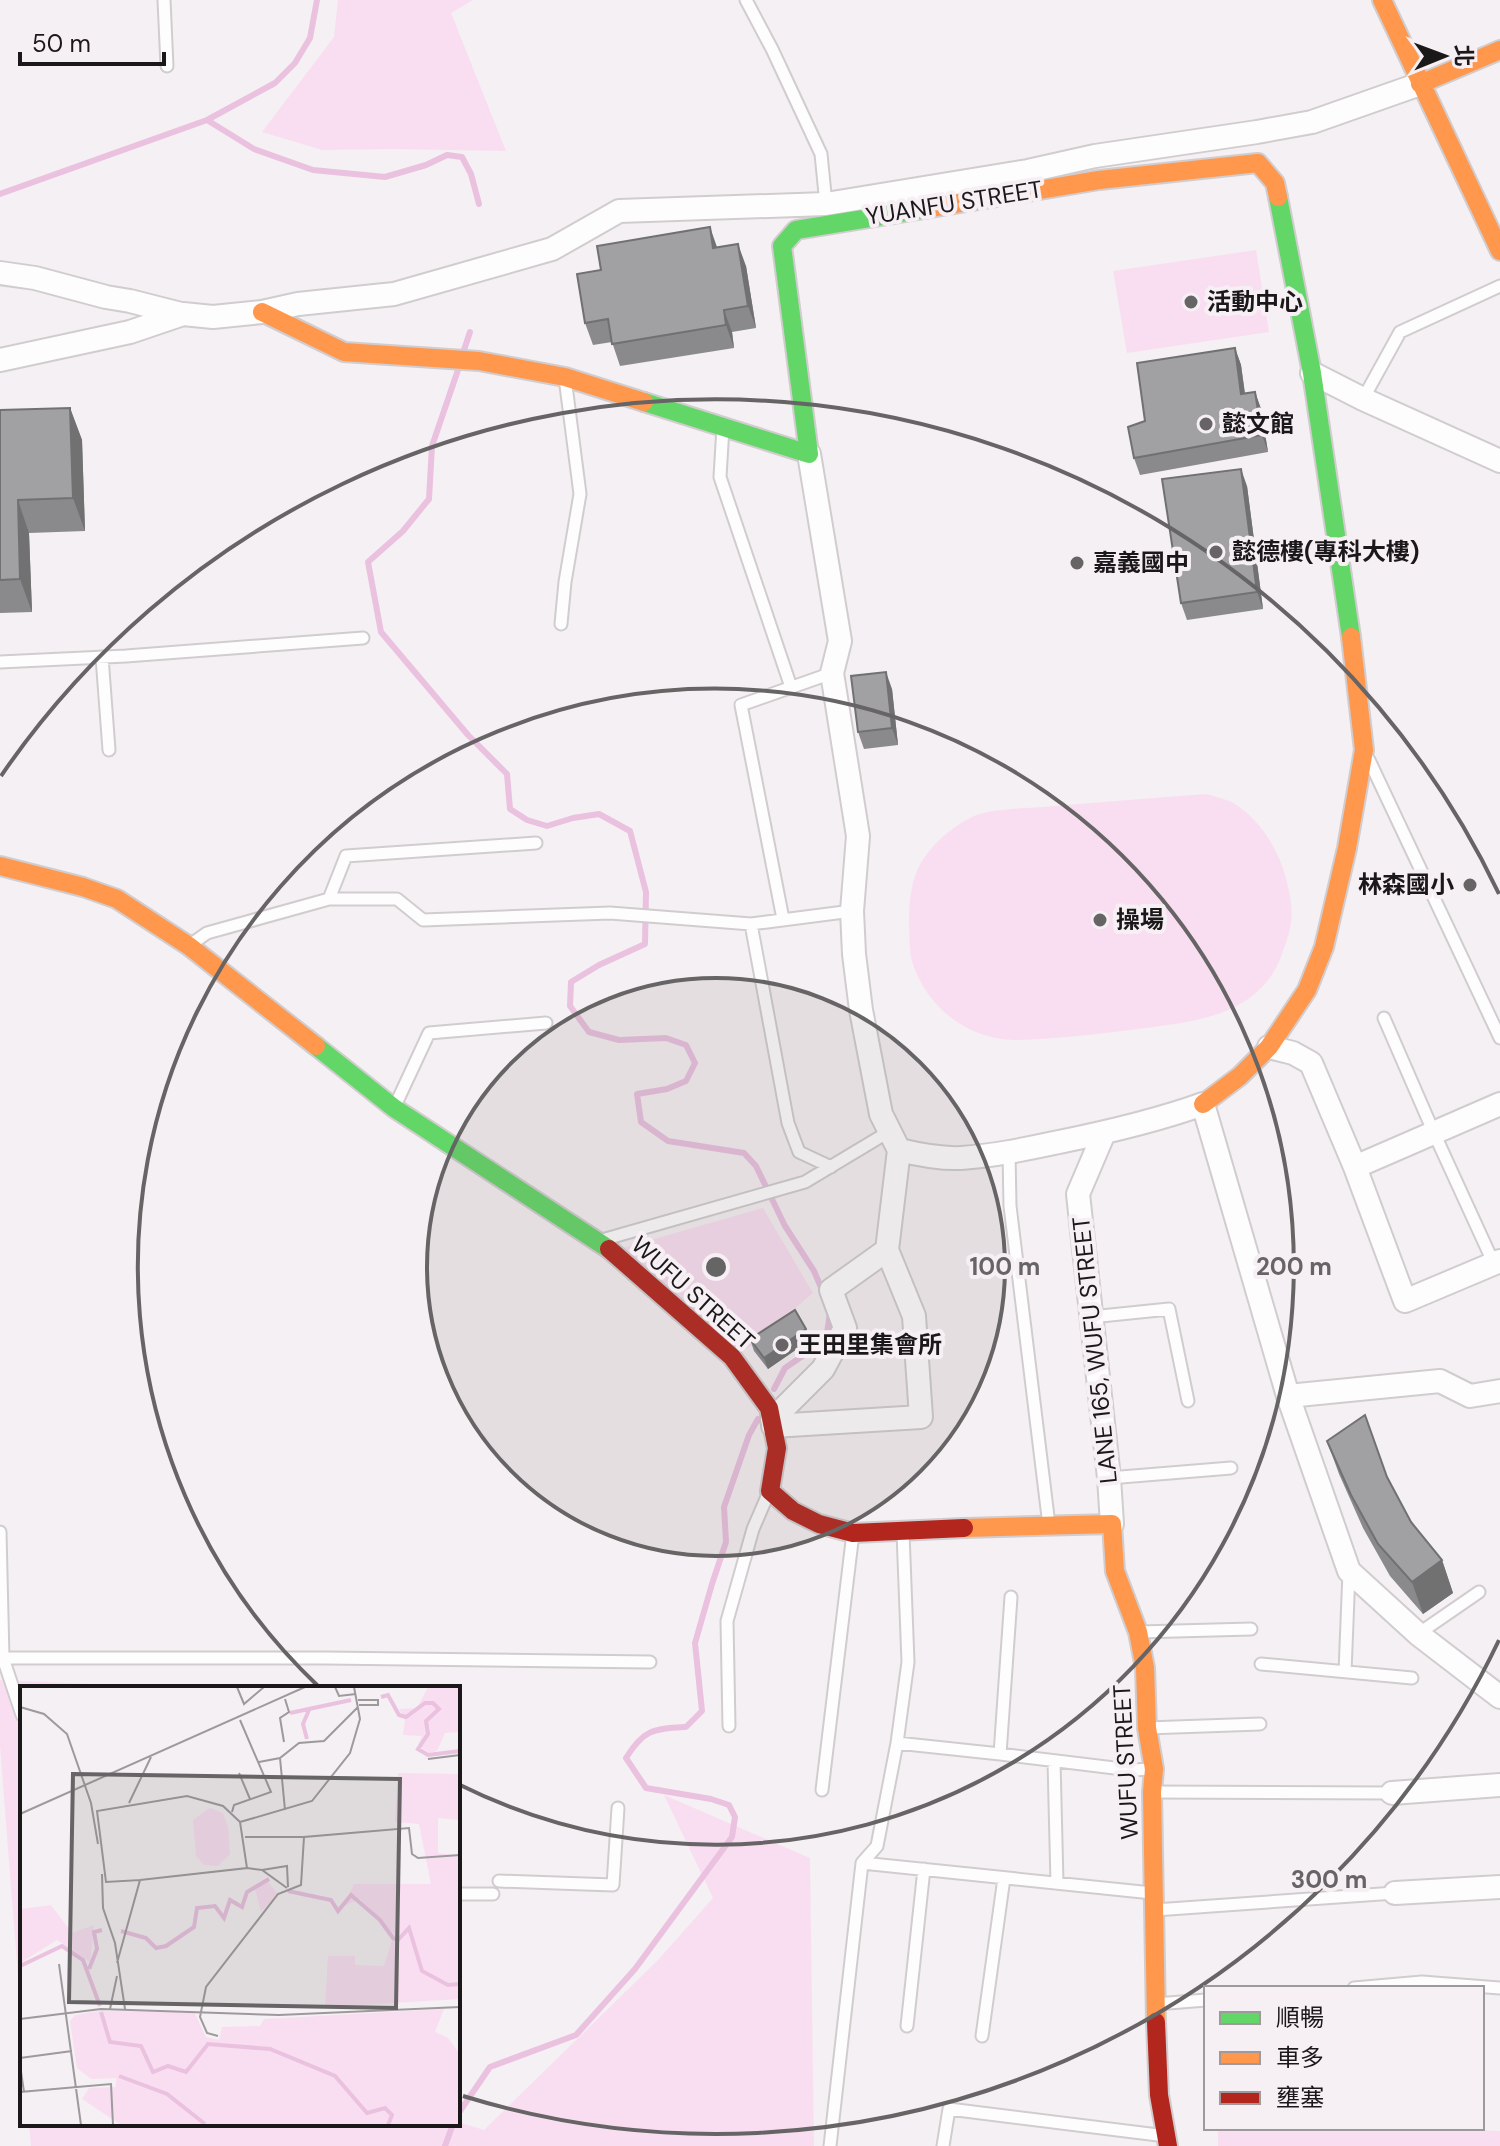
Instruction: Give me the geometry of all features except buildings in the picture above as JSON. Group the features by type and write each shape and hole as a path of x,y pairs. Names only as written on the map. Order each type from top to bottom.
{"street":[{"path":"1382,0 1500,251"},
{"path":"1420,84 1500,50"},
{"name":"YUANFU STREET","path":"0,273 35,278 183,314 213,317 262,312 298,304 394,294 501,265 552,249 619,211 826,204 1028,171 1095,156 1312,122 1420,84"},
{"name":"YUANFU STREET","path":"809,454 782,246 796,230 935,206 1099,180 1258,163 1275,183 1312,373"},
{"path":"262,312 344,352 479,361 565,377 809,454 840,641 832,673 858,836 852,911 854,954 861,1010 881,1114 894,1141 887,1250 914,1316 921,1417 773,1423"},
{"name":"YUANFU STREET","path":"0,360 130,332 183,314"},
{"path":"1312,373 1500,461"},
{"path":"894,1141 934,1157 960,1158 1009,1152 1104,1133 1203,1104 1240,1076 1269,1047 1307,990 1324,947 1347,848 1364,750 1358,686 1312,373"},
{"name":"WUFU STREET","path":"0,866 117,899 189,946 394,1108 612,1251 732,1357 769,1408 777,1448 770,1491"},
{"path":"1269,1047 1293,1053 1311,1063 1355,1167 1405,1301 1497,1262"},
{"path":"1203,1104 1288,1396 1349,1571 1418,1634 1500,1697"},
{"path":"1355,1167 1500,1104"},
{"name":"LANE 165, WUFU STREET","path":"1104,1133 1078,1194 1112,1524"},
{"path":"773,1423 823,1369 845,1328 831,1290 887,1250"},
{"path":"1288,1396 1440,1381 1470,1396 1500,1391"},
{"path":"770,1491 793,1511 819,1524 853,1533 1112,1524"},
{"name":"WUFU STREET","path":"1112,1524 1115,1571 1138,1632 1145,1668 1147,1728 1154,1769 1155,2004 1159,2095 1167,2141"},
{"path":"1392,1793 1500,1785"},
{"path":"1395,1893 1500,1887"}],"lane":[{"path":"164,0 167,66"},
{"path":"746,0 821,154 826,204"},
{"path":"1363,399 1400,332 1500,286"},
{"path":"561,624 580,494 565,377"},
{"path":"723,426 720,477 791,687"},
{"path":"0,662 363,638"},
{"path":"102,657 109,750"},
{"path":"783,919 741,705 832,673"},
{"path":"1364,750 1500,1038"},
{"path":"329,899 346,856 536,843"},
{"path":"189,946 207,933 329,899 397,899 423,920 610,913 751,924 852,911"},
{"path":"751,924 788,1123 799,1152 831,1167"},
{"path":"1384,1018 1434,1133 1497,1262"},
{"path":"394,1108 429,1033 546,1023"},
{"path":"597,1242 805,1182 831,1167 894,1141"},
{"path":"1009,1152 1010,1206 1049,1525"},
{"path":"1091,1317 1169,1309 1188,1401"},
{"path":"1109,1478 1231,1468"},
{"path":"729,1726 727,1621 753,1529 770,1491"},
{"path":"830,2146 862,1863 877,1846 897,1743 908,1662 903,1530"},
{"path":"0,1532 3,1658 20,1709"},
{"path":"822,1790 853,1533"},
{"path":"1345,1672 1349,1571"},
{"path":"1418,1634 1479,1592"},
{"path":"1000,1754 1011,1597"},
{"path":"1138,1632 1251,1629"},
{"path":"3,1658 650,1662"},
{"path":"1261,1664 1412,1678"},
{"path":"1147,1728 1260,1724"},
{"path":"897,1743 1131,1770 1154,1769"},
{"path":"1054,1761 1057,1883"},
{"path":"1152,1792 1392,1793"},
{"path":"499,1881 613,1885 618,1808"},
{"path":"862,1863 1057,1883 1155,1902 1395,1893"},
{"path":"907,2026 924,1869"},
{"path":"982,2036 1004,1878"},
{"path":"460,1894 493,1894"},
{"path":"1377,1986 1422,1982 1474,1986"},
{"path":"1155,2004 1204,2000"},
{"path":"943,2146 949,2109 1167,2141"}],"shaded area":[{"path":"338,0 473,0 451,13 506,151 322,150 262,132 334,37"},
{"name":"活動中心","path":"1256,250 1269,332 1127,353 1113,271"},
{"name":"操場","path":"1207,794 1232,802 1260,827 1278,857 1290,899 1291,925 1282,954 1271,976 1257,992 1239,1005 1198,1020 1175,1024 1101,1034 1015,1040 981,1034 965,1027 938,1006 927,992 911,957 911,890 927,854 956,827 978,814 996,811"},
{"path":"763,1208 813,1293 752,1345 732,1357 612,1251"},
{"path":"0,1680 134,1686 20,1686 20,2002 0,1746"},
{"path":"664,1795 810,1858 814,2146 31,2146 29,2126 460,2126 460,2123 484,2130 659,1959 713,1898"},
{"path":"1218,2130 1500,2131 1500,2146 1218,2146"}],"waterway":[{"path":"0,194 207,120 275,83 295,63 310,38 317,0"},
{"path":"207,120 254,149 313,170 385,177 426,165 447,155 462,157 471,174 479,204"},
{"path":"463,353 470,332"},
{"path":"459,367 432,446 429,499 403,531 368,562 381,632 468,735 507,774 510,809 527,820 547,826 599,814 630,831 646,892 645,944 571,982 570,1006 589,1032 619,1040 666,1038 686,1045 695,1063 686,1081 667,1089 637,1094 641,1122 668,1141 744,1153 756,1166 785,1226 814,1271 823,1292"},
{"path":"774,1389 785,1368 826,1340 830,1313"},
{"path":"460,2111 490,2067 576,2035 635,1969 732,1837 735,1817 729,1805 646,1788 626,1758 638,1741 650,1732 686,1727 702,1711 695,1643 726,1542 724,1507 749,1435 758,1419"},
{"path":"445,2146 452,2126"}],"traffic: fast":[{"path":"1278,197 1312,373 1351,637"},
{"path":"644,402 809,454 782,246 796,230 924,209"},
{"path":"316,1046 394,1108 609,1249"}],"traffic: slow":[{"path":"1382,0 1500,251"},
{"path":"1420,84 1500,50"},
{"path":"924,209 1099,180 1258,163 1275,183 1278,197"},
{"path":"262,312 344,352 479,361 565,377 644,402"},
{"path":"1203,1104 1240,1076 1269,1047 1307,990 1324,947 1347,848 1364,750 1351,637"},
{"path":"0,866 117,899 189,946 316,1046"},
{"path":"964,1528 1112,1524 1115,1571 1138,1632 1145,1668 1147,1728 1154,1769 1156,2022"}],"traffic: jam":[{"path":"609,1249 732,1357 769,1408 777,1448 770,1491 793,1511 819,1524 853,1533 964,1528"},
{"path":"1156,2022 1159,2095 1168,2146"}],"place":[{"name":"活動中心","path":"1191,302"},
{"name":"懿文館","path":"1206,424"},
{"name":"懿德樓(專科大樓)","path":"1216,552"},
{"name":"嘉義國中","path":"1077,563"},
{"name":"林森國小","path":"1470,885"},
{"name":"操場","path":"1100,920"},
{"name":"王田里集會所","path":"782,1345"}]}
